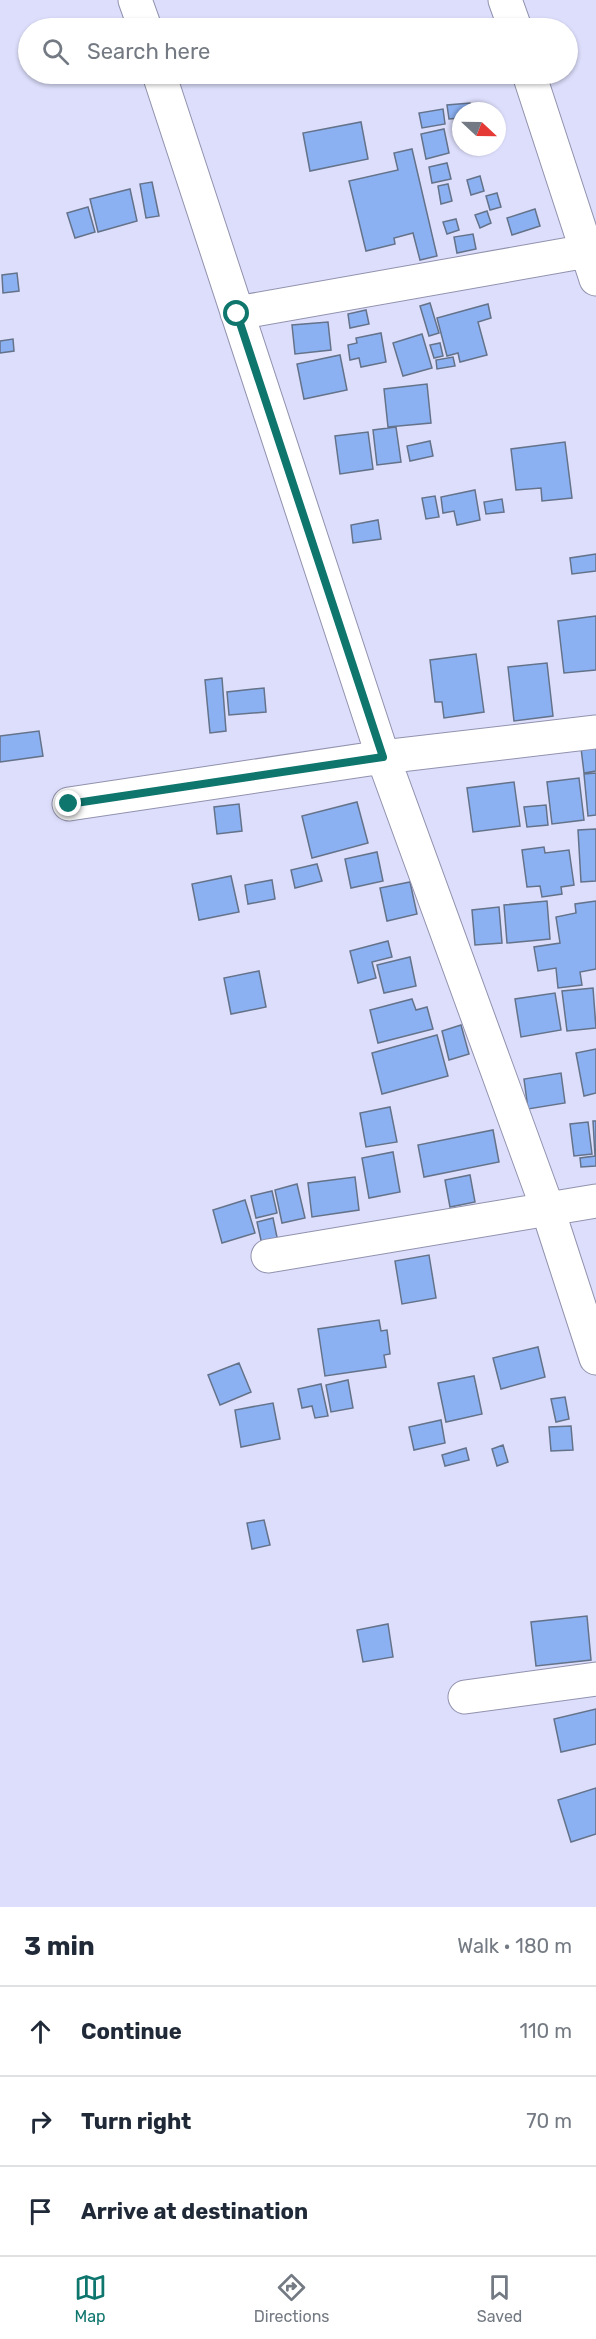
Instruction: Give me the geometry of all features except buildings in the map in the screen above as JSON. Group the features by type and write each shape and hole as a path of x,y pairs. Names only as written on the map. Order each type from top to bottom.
{"street":[{"path":"135,0 141,18"},
{"path":"505,0 511,18"},
{"path":"162,84 383,757 547,1208 596,1358"},
{"path":"237,314 592,265 532,84"},
{"path":"69,804 383,757 596,732"},
{"path":"268,1256 596,1201"},
{"path":"465,1697 596,1679"}],"route":[{"path":"69,804 383,757 237,314"}]}
